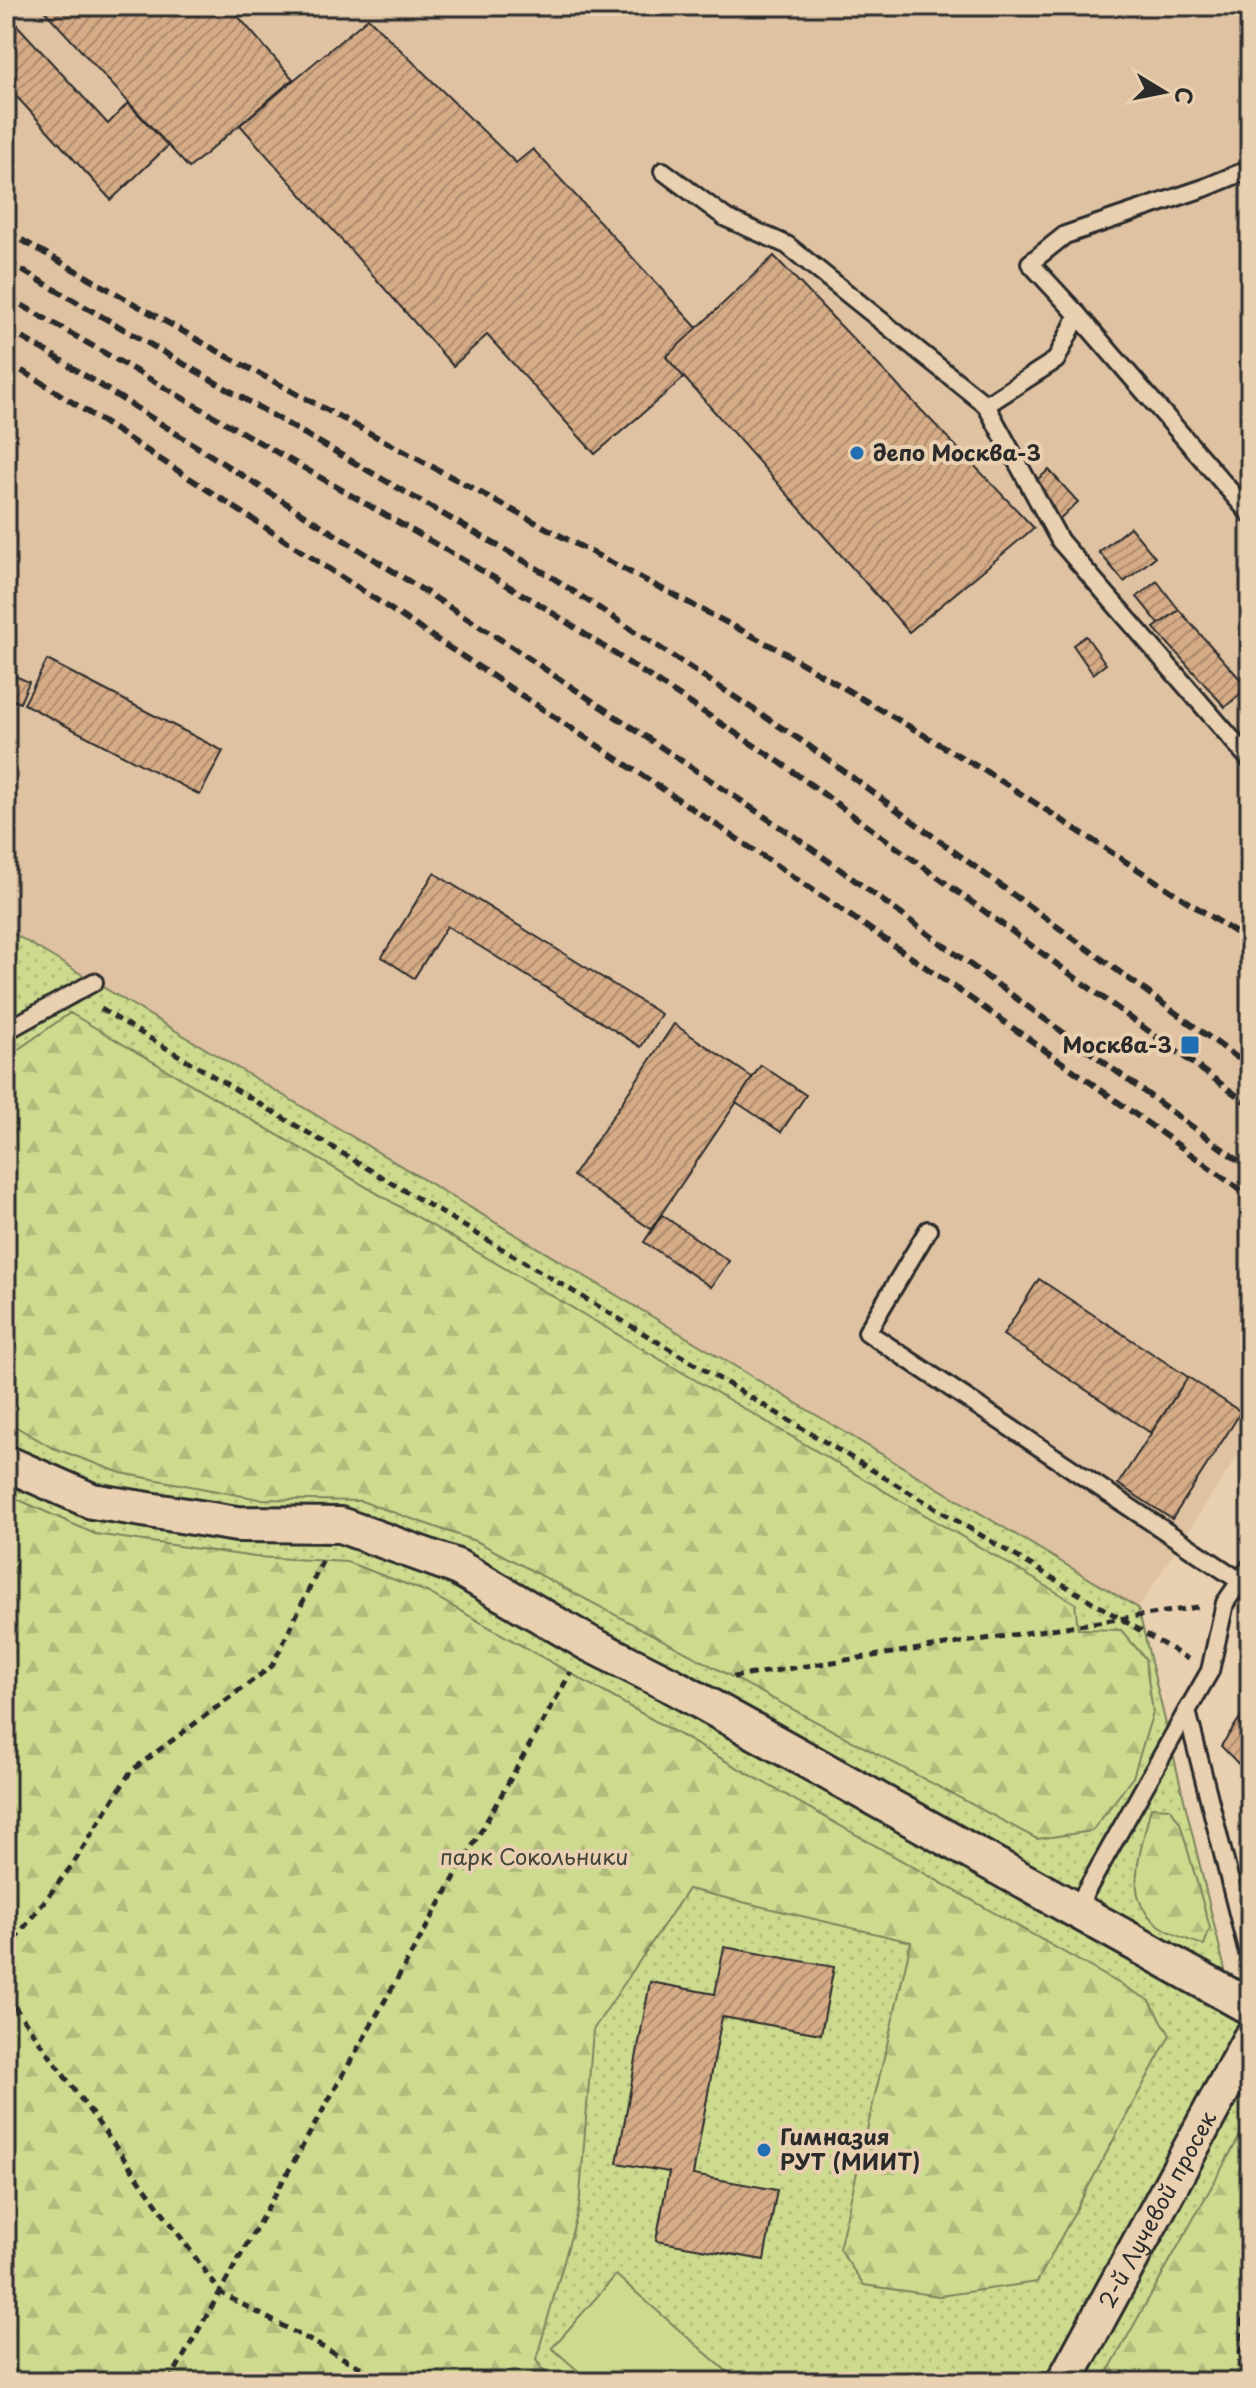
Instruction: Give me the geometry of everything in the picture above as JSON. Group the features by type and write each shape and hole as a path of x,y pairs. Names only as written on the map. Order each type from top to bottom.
{"street":[{"path":"6,1463 92,1501 237,1524 340,1525 457,1567 588,1643 673,1686 1250,2007"},
{"name":"2-й Лучевой просек","path":"1064,2382 1250,2039"}],"lane":[{"path":"1250,169 1204,188 1065,235 1030,263 1250,514"},
{"path":"663,171 726,218 787,245 986,405 1060,541 1250,760"},
{"path":"986,405 1056,360 1078,315"},
{"path":"6,1031 94,982"},
{"path":"928,1230 867,1332 1240,1581"},
{"path":"1076,1909 1210,1671 1225,1603 1250,1567"},
{"path":"1187,1711 1250,1961"}],"path":[{"path":"76,994 1210,1671"},
{"path":"6,1951 73,1864 131,1771 272,1666 340,1525"},
{"path":"673,1686 1225,1603"},
{"path":"169,2382 588,1643"},
{"path":"6,1995 221,2293 388,2382"},
{"path":"1238,2382 1250,2208"}],"shaded area":[{"path":"6,6 1250,6 1250,1436 1138,1608 6,929"}],"green space":[{"name":"парк Сокольники","path":"6,929 1138,1608 1238,2024 1250,2031 1250,2382 6,2382"},
{"path":"70,1013 1075,1603 1078,1629 1121,1630 1145,1658 1153,1712 1133,1777 1092,1831 1037,1839 478,1542 361,1501 259,1499 121,1473 51,1447 6,1421 6,1058"},
{"path":"6,1494 95,1534 255,1557 347,1562 427,1592 1150,2001 1170,2035 1037,2282 939,2296 864,2285 839,2249 911,1942 688,1889 593,2030 579,2208 536,2360 551,2382 6,2382"},
{"path":"1151,1807 1170,1808 1180,1823 1210,1928 1204,1945 1176,1935 1156,1923 1144,1909 1138,1894 1139,1856"},
{"path":"1250,2118 1250,2382 1102,2382"},
{"path":"616,2275 739,2382 591,2382 552,2348"}],"building":[{"path":"40,6 229,6 293,79 189,168"},
{"path":"6,13 108,124 128,103 168,146 111,200 6,85"},
{"path":"368,18 516,163 533,149 698,329 666,357 685,377 595,454 487,335 453,366 240,125"},
{"name":"депо Москва-3","path":"774,256 1034,528 909,632 666,357"},
{"path":"1049,470 1078,502 1058,520 1027,488"},
{"path":"1130,527 1155,557 1124,582 1099,552"},
{"path":"1157,581 1179,610 1159,624 1137,597"},
{"path":"1179,610 1248,688 1225,707 1154,628"},
{"path":"1086,636 1106,664 1093,674 1073,645"},
{"path":"47,660 223,751 200,795 24,704"},
{"path":"6,672 29,682 20,703 6,697"},
{"path":"434,873 661,1014 641,1047 447,926 414,978 382,957"},
{"path":"674,1024 753,1078 651,1229 573,1176"},
{"path":"761,1065 806,1095 781,1132 736,1102"},
{"path":"662,1215 729,1261 711,1287 644,1242"},
{"path":"1039,1279 1188,1377 1151,1433 1003,1335"},
{"path":"1188,1377 1241,1412 1172,1519 1118,1484"},
{"path":"1250,1703 1250,1776 1221,1746"},
{"path":"724,1947 834,1967 821,2034 722,2017 693,2175 777,2190 764,2260 656,2241 669,2172 617,2163 650,1982 715,1994"}],"railway":[{"path":"6,231 221,353 783,652 995,777 1250,942"},
{"path":"6,261 550,576 805,743 1250,1067"},
{"path":"6,296 536,602 781,763 1250,1105"},
{"path":"6,329 51,354 503,641 801,841 1250,1169"},
{"path":"6,362 191,479 650,780 1102,1090 1250,1197"}],"place":[{"name":"депо Москва-3","path":"857,453"},
{"name":"Москва-3","path":"1190,1045"},
{"name":"Гимназия РУТ (МИИТ)","path":"764,2150"}]}
